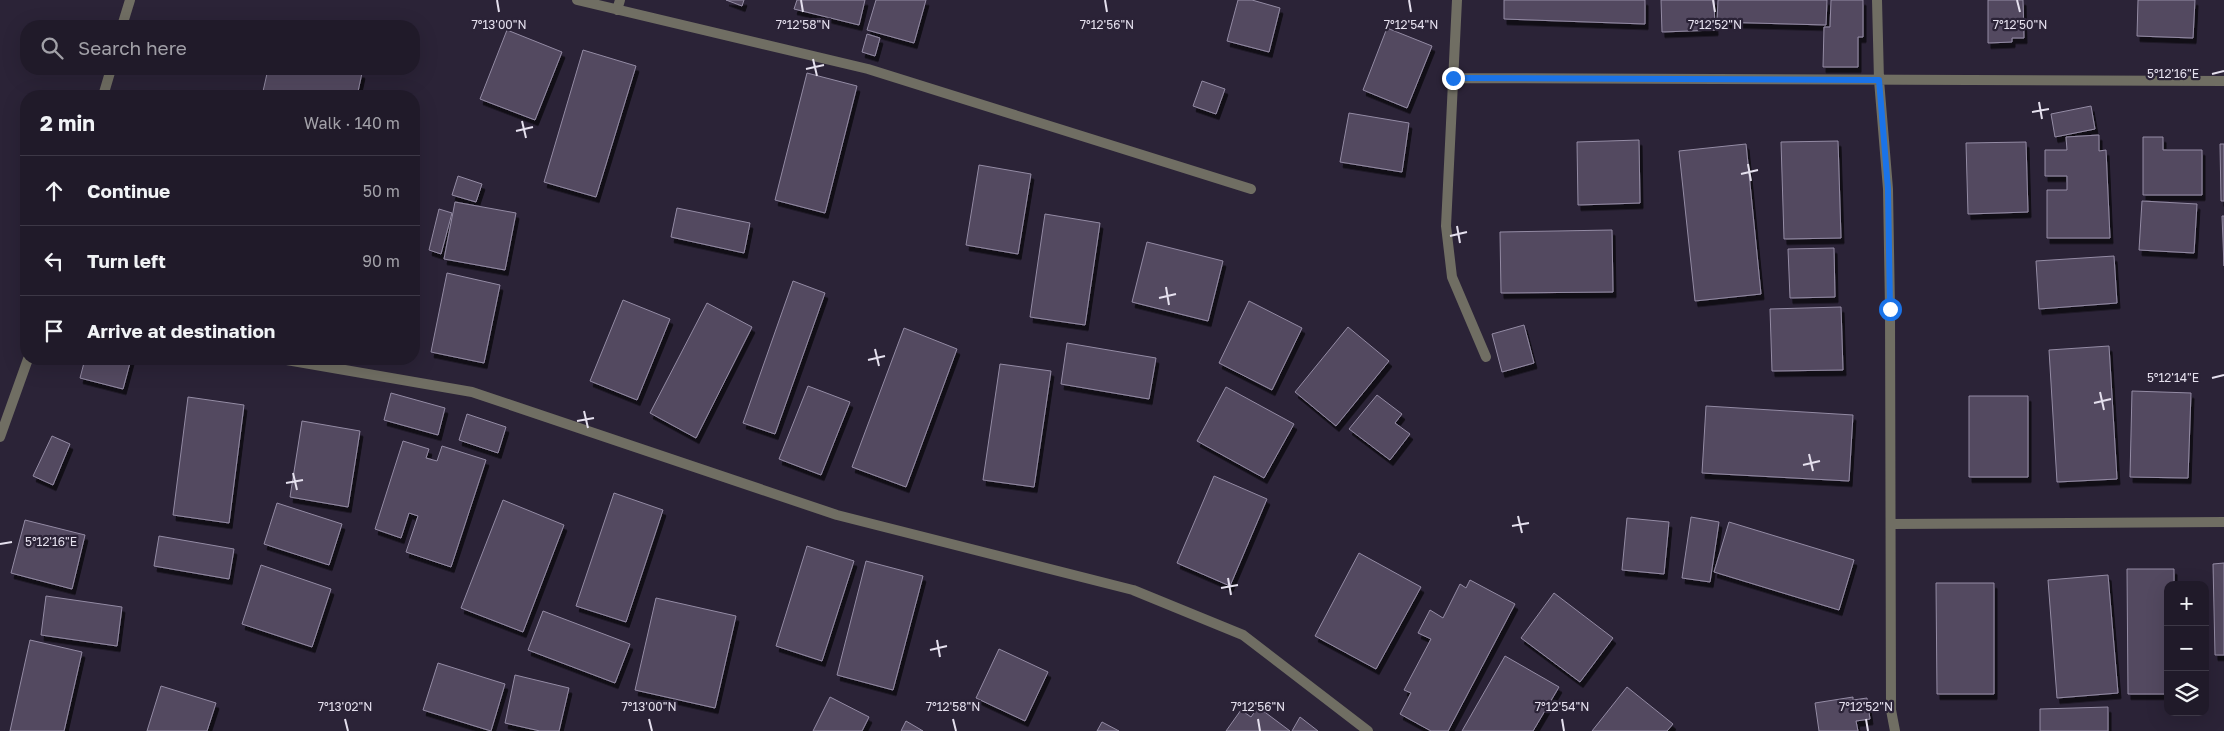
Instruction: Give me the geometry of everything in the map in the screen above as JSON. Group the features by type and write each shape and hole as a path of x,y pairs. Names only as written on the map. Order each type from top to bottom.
{"street":[{"path":"124,20 130,0"},
{"path":"577,0 618,5 868,69 1251,189"},
{"path":"1457,0 1446,226 1452,277 1486,358"},
{"path":"1877,0 1879,80 1888,189 1891,710 1895,731"},
{"path":"105,90 109,75"},
{"path":"1453,78 2224,81"},
{"path":"0,437 26,365"},
{"path":"316,365 472,392 838,515 1133,590 1243,636 1368,731"},
{"path":"1891,524 2224,522"}],"building":[{"path":"726,0 744,0 742,6"},
{"path":"797,0 865,0 859,25 794,9"},
{"path":"876,0 926,0 914,43 867,30"},
{"path":"1238,0 1252,0 1280,8 1269,52 1227,41"},
{"path":"1504,0 1645,0 1645,24 1504,19"},
{"path":"1661,0 1714,0 1715,30 1662,32"},
{"path":"1718,0 1827,0 1826,25 1717,22"},
{"path":"1831,0 1863,0 1863,37 1858,37 1858,67 1823,67 1824,27 1830,27"},
{"path":"1988,0 2023,0 2024,38 2012,38 2012,42 1988,43"},
{"path":"2138,0 2195,0 2193,38 2137,36"},
{"path":"1387,28 1432,46 1407,108 1363,90"},
{"path":"507,30 562,52 535,120 480,99"},
{"path":"867,34 880,38 875,56 862,52"},
{"path":"583,50 636,66 596,197 544,182"},
{"path":"807,73 857,86 825,213 775,200"},
{"path":"267,75 362,75 358,90 263,90"},
{"path":"1202,81 1225,89 1216,114 1193,106"},
{"path":"2091,106 2095,129 2055,137 2051,114"},
{"path":"1349,113 1409,123 1402,172 1340,162"},
{"path":"2099,135 2099,151 2106,150 2110,238 2047,238 2047,190 2067,190 2067,176 2045,176 2045,150 2067,150 2066,137"},
{"path":"2143,137 2163,137 2163,150 2202,150 2202,195 2143,195"},
{"path":"1639,140 1640,203 1578,205 1577,142"},
{"path":"1838,141 1841,238 1784,239 1781,142"},
{"path":"2026,142 2028,212 1968,214 1966,143"},
{"path":"1746,144 1761,294 1695,301 1679,151"},
{"path":"2220,144 2224,144 2224,201 2221,201"},
{"path":"979,165 1031,174 1018,254 966,245"},
{"path":"458,176 482,184 476,202 452,195"},
{"path":"2142,201 2197,204 2194,253 2139,250"},
{"path":"455,202 516,213 505,270 444,259"},
{"path":"677,208 750,223 744,253 671,237"},
{"path":"439,209 452,213 441,254 429,250"},
{"path":"1045,214 1100,223 1085,325 1030,317"},
{"path":"2222,216 2224,216 2224,266"},
{"path":"1612,230 1613,292 1501,293 1500,232"},
{"path":"1147,242 1223,261 1208,321 1132,302"},
{"path":"1834,248 1835,297 1790,298 1788,249"},
{"path":"2114,256 2117,303 2039,309 2036,261"},
{"path":"447,273 500,285 484,363 431,352"},
{"path":"793,281 825,293 775,434 743,423"},
{"path":"623,300 670,319 637,400 590,381"},
{"path":"1249,301 1302,328 1272,390 1219,363"},
{"path":"707,303 752,327 696,438 650,413"},
{"path":"1841,307 1843,370 1772,371 1770,309"},
{"path":"1524,325 1534,363 1502,372 1492,334"},
{"path":"1348,327 1389,361 1336,426 1295,392"},
{"path":"904,328 957,349 906,487 852,467"},
{"path":"1067,343 1156,358 1149,399 1061,384"},
{"path":"2109,346 2117,479 2057,482 2049,350"},
{"path":"1000,364 1051,371 1034,487 983,480"},
{"path":"83,365 129,365 123,389 80,378"},
{"path":"808,386 850,402 821,475 779,459"},
{"path":"1226,387 1294,424 1264,478 1197,441"},
{"path":"2132,391 2191,393 2188,478 2130,477"},
{"path":"391,393 445,408 438,435 384,420"},
{"path":"1377,395 1402,414 1395,423 1410,434 1390,460 1349,429"},
{"path":"1969,396 2028,396 2028,477 1969,477"},
{"path":"188,397 244,405 229,523 173,515"},
{"path":"1706,406 1853,415 1849,481 1702,473"},
{"path":"467,414 506,427 498,453 459,440"},
{"path":"302,421 360,431 348,507 290,497"},
{"path":"52,436 70,444 53,485 33,476"},
{"path":"403,441 429,449 426,458 437,461 442,446 486,460 451,567 406,552 418,516 409,513 401,538 375,529"},
{"path":"1214,476 1267,499 1230,586 1177,563"},
{"path":"614,493 663,510 626,622 576,606"},
{"path":"503,500 564,525 523,632 461,608"},
{"path":"277,503 342,524 329,565 264,544"},
{"path":"1691,517 1719,522 1710,582 1682,578"},
{"path":"1627,518 1669,522 1664,574 1622,570"},
{"path":"25,520 85,535 72,589 11,573"},
{"path":"1729,522 1854,560 1839,610 1714,572"},
{"path":"159,536 234,549 229,579 154,566"},
{"path":"807,546 854,561 822,661 776,646"},
{"path":"1359,553 1421,587 1376,669 1315,636"},
{"path":"866,561 923,576 893,690 837,675"},
{"path":"2224,563 2224,655 2215,655 2213,564"},
{"path":"261,565 331,589 312,647 242,624"},
{"path":"2127,569 2174,569 2174,581 2164,581 2164,694 2128,694"},
{"path":"2108,575 2118,693 2057,698 2048,580"},
{"path":"1470,580 1515,604 1448,731 1431,731 1400,714 1411,693 1404,690 1431,639 1418,633 1430,610 1443,618 1460,584 1466,588"},
{"path":"1936,583 1994,583 1994,694 1937,694"},
{"path":"1554,593 1613,638 1580,682 1521,638"},
{"path":"46,596 122,607 117,646 41,635"},
{"path":"656,598 736,616 715,708 635,690"},
{"path":"543,611 630,644 615,683 528,650"},
{"path":"30,640 82,652 64,731 10,731"},
{"path":"999,649 1048,672 1025,721 976,698"},
{"path":"1505,656 1559,687 1533,731 1462,731"},
{"path":"438,663 505,684 491,731 423,710"},
{"path":"515,675 569,688 559,731 540,731 505,723"},
{"path":"161,686 216,703 207,731 147,731"},
{"path":"1627,687 1673,724 1667,731 1592,731"},
{"path":"830,697 869,717 862,731 813,731"},
{"path":"1853,697 1853,700 1867,698 1870,719 1856,721 1858,731 1819,731 1815,703"},
{"path":"1258,707 1290,731 1226,731 1241,710 1251,717"},
{"path":"2108,707 2108,731 2040,731 2040,709"},
{"path":"1300,717 1318,731 1292,731"},
{"path":"906,721 923,731 901,731"},
{"path":"1102,722 1119,731 1097,731"}],"route":[{"path":"1453,78 1879,80 1888,189 1890,309"}]}
